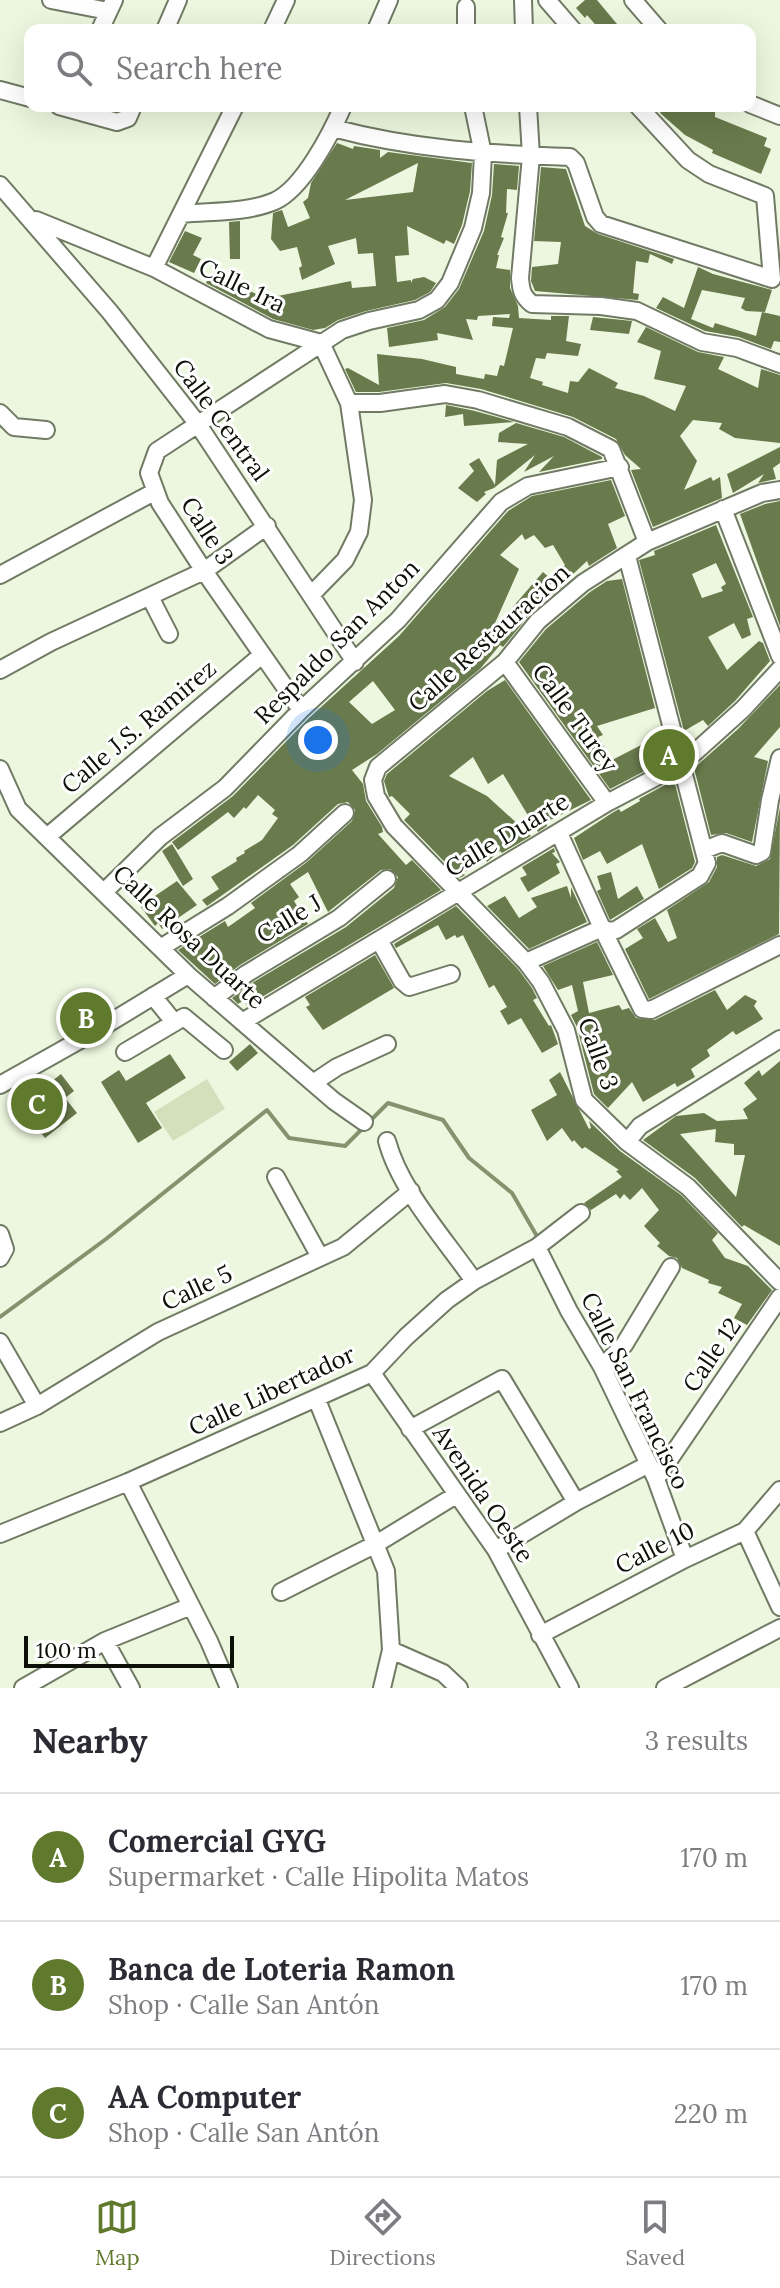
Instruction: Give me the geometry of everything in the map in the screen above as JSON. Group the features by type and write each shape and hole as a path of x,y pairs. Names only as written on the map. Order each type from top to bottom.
{"street":[{"path":"51,0 111,5 103,24"},
{"path":"168,24 178,0"},
{"path":"275,24 286,0"},
{"path":"379,24 389,0"},
{"path":"523,0 524,24"},
{"path":"547,0 568,24"},
{"path":"633,0 654,24"},
{"path":"466,7 466,24"},
{"path":"0,90 24,96"},
{"path":"756,106 780,116"},
{"path":"83,112 117,122 130,112"},
{"path":"154,268 232,112"},
{"path":"182,214 254,207 276,200 291,190 340,112"},
{"name":"Calle 3","path":"301,710 204,571 154,492 149,473 157,451 342,330 419,310 444,292 473,228 481,193 483,154 474,112"},
{"path":"528,112 531,156 520,278 525,299 532,304 601,306 637,311 702,342 737,348 780,364"},
{"path":"333,128 372,138 483,154 574,159 595,217 601,224 772,279 765,196 709,174 688,160 644,112"},
{"name":"Calle 1ra","path":"0,185 31,218 154,268 269,329 321,343"},
{"name":"Calle Central","path":"31,218 197,423 355,662"},
{"path":"311,595 345,560 359,532 363,500 349,403 321,343"},
{"path":"349,403 380,403 445,394 478,400 568,427 611,449 647,542"},
{"path":"0,413 14,427 46,430"},
{"name":"Respaldo San Anton","path":"105,891 160,837 225,788 301,710 398,620 513,492 528,486 620,467"},
{"name":"Calle Restauracion","path":"373,780 378,767 505,662 538,621 562,598 647,542 762,493 780,490"},
{"path":"0,575 154,492"},
{"path":"723,509 780,656"},
{"path":"0,670 51,642 204,571 267,526"},
{"path":"602,928 616,930 700,876 707,863 627,556"},
{"path":"150,597 169,634"},
{"name":"Calle J.S. Ramirez","path":"48,836 262,655"},
{"name":"Calle Turey","path":"505,662 607,803"},
{"name":"Calle Duarte","path":"242,1022 607,803 683,763 743,709 780,669"},
{"path":"704,850 722,843 756,855 762,852 780,758"},
{"name":"Calle Rosa Duarte","path":"0,769 18,809 188,975 313,1083 364,1122"},
{"name":"Calle 3","path":"373,780 376,796 394,826 526,962 541,982 566,1030 584,1100 627,1142 688,1187 780,1282"},
{"path":"0,805 18,809"},
{"path":"162,947 228,906 300,854 345,813"},
{"path":"559,833 642,1009 646,1010 780,945"},
{"name":"Calle J","path":"214,998 246,974 339,918 387,879"},
{"path":"526,962 602,928"},
{"path":"379,940 402,981 409,987 451,974"},
{"path":"0,1085 188,975"},
{"path":"153,996 174,1022"},
{"path":"125,1052 184,1017 224,1050"},
{"path":"627,1142 640,1126 780,1039"},
{"path":"313,1083 337,1067 387,1044"},
{"path":"387,1141 391,1159 474,1281"},
{"path":"276,1177 320,1257"},
{"name":"Calle 5","path":"0,1423 37,1406 158,1332 343,1247 411,1191"},
{"name":"Calle Libertador","path":"0,1534 128,1482 372,1373 406,1337 474,1281 537,1247 581,1213"},
{"name":"Calle San Francisco","path":"537,1247 602,1367 652,1472 685,1559"},
{"path":"602,1367 624,1345 671,1267"},
{"name":"Calle 12","path":"496,1550 576,1502 652,1472 780,1297"},
{"path":"0,1342 37,1406"},
{"name":"Avenida Oeste","path":"372,1373 496,1550 570,1688"},
{"path":"410,1429 502,1379 576,1502"},
{"path":"317,1400 386,1571 391,1650 382,1688"},
{"path":"128,1482 229,1688"},
{"name":"Calle 10","path":"540,1635 745,1531 780,1490"},
{"path":"281,1592 376,1544 456,1495"},
{"path":"745,1531 780,1607"},
{"path":"26,1687 105,1641 191,1606"},
{"path":"665,1688 780,1628"},
{"path":"105,1641 131,1688"},
{"path":"391,1650 443,1673 459,1688"}],"green space":[{"path":"207,1079 225,1109 173,1141 154,1112"}],"building":[{"path":"585,0 597,0 617,24 595,24 576,8"},
{"path":"715,112 715,117 767,138 764,146 771,149 761,174 712,153 713,150 685,135 660,113"},
{"path":"337,143 353,149 354,146 380,150 380,158 388,152 472,163 470,191 454,244 446,240 444,244 407,226 409,255 395,256 397,282 411,280 411,283 413,279 424,277 436,283 430,292 415,300 366,311 313,330 273,319 206,283 210,275 235,288 237,284 271,302 273,297 351,281 352,288 376,286 373,253 358,254 356,238 328,246 335,264 302,280 297,247 280,251 271,239 273,213 282,210 288,227 310,218 303,202 308,198 311,183","holes":["418,163 413,192 345,200"]},
{"path":"494,164 519,166 517,190 507,189 508,213 496,268 510,270 510,288 518,306 519,318 551,320 551,316 569,316 566,341 581,344 578,356 547,353 545,359 536,358 530,378 568,393 570,381 578,382 589,368 618,383 615,388 644,396 675,411 686,386 654,379 661,351 637,342 646,327 698,352 724,357 718,369 758,388 761,369 780,375 780,443 735,438 719,429 722,423 693,420 680,436 697,461 684,490 711,477 713,481 720,477 722,498 653,527 631,470 641,469 625,455 616,439 573,417 481,389 446,383 356,392 345,369 379,385 377,354 422,359 456,367 456,374 484,379 485,374 497,376 500,365 504,366 513,328 492,326 493,317 509,318 510,314 466,319 473,340 437,333 438,340 389,347 387,328 424,320 445,307 459,289 484,231 492,195"},
{"path":"541,167 566,169 585,226 598,234 674,259 672,264 650,254 648,263 636,261 633,293 639,294 638,300 535,291 531,281 532,267 558,264 561,242 534,241"},
{"path":"240,221 240,259 230,259 229,222"},
{"path":"185,231 202,238 193,255 201,259 194,273 169,262"},
{"path":"698,267 772,290 765,312 741,308 745,298 702,290 691,319 713,328 715,323 756,336 762,312 780,316 780,342 774,341 771,349 739,337 705,331 656,308 663,297 684,308"},
{"path":"593,317 632,321 629,334 590,330"},
{"path":"446,405 514,422 464,426 463,414 445,417"},
{"path":"516,423 564,437 602,459 539,472 554,456 524,472 535,455 494,488 484,492 486,494 477,502 458,488 474,471 469,464 479,458 495,485 497,460 528,444 498,442 499,433"},
{"path":"780,447 780,463 773,468 776,479 758,483 764,474 733,493 727,474"},
{"path":"611,480 625,516 608,524 617,548 589,566 587,561 572,575 540,589 561,587 530,614 480,669 377,754 352,770 363,784 366,801 382,827 383,832 378,834 406,865 412,860 441,890 247,1006 244,1000 238,1004 232,998 346,927 394,888 398,877 390,869 381,870 328,912 308,872 290,884 299,897 294,901 308,924 240,965 215,984 178,950 225,921 228,927 255,908 251,903 307,862 352,821 355,810 348,802 338,804 293,845 207,906 202,900 219,889 211,877 262,840 278,818 272,814 275,810 258,795 234,818 228,812 178,850 172,842 233,796 309,718 399,636 508,511 532,496","holes":["522,534 525,540 534,535 545,548 553,545 565,565 551,579 543,572 491,632 519,569 500,555","373,681 395,710 372,724 349,702"]},
{"path":"780,501 780,626 740,514"},
{"path":"716,525 753,617 747,619 751,635 742,639 734,623 708,637 727,670 759,641 763,643 770,661 708,726 703,720 684,731 639,560 655,555 654,551","holes":["716,563 726,584 721,587 723,591 702,598 692,574"]},
{"path":"622,579 655,708 597,726 603,735 598,737 612,760 651,740 662,762 610,789 519,662 546,629 590,592 607,581"},
{"path":"505,680 591,800 546,822 547,826 538,832 503,774 488,784 473,757 449,776 487,796 531,836 502,853 500,851 487,862 463,873 465,875 460,878 404,820 410,814 392,796 389,797 384,781 387,774 487,691"},
{"path":"780,685 780,727 754,757 768,761 752,842 726,833 711,835 694,768 738,729"},
{"path":"674,780 695,862 692,868 659,889 642,844 607,864 600,851 583,860 574,838 612,813 619,809 621,812"},
{"path":"780,807 779,934 649,999 625,949 643,938 637,929 655,918 668,942 677,938 667,910 709,882 717,867 717,857 722,855 756,866 770,859"},
{"path":"172,844 193,879 183,886 162,851"},
{"path":"554,848 555,852 552,853 560,862 556,864 560,873 528,892 520,878 527,875 522,867"},
{"path":"611,872 618,899 637,886 644,899 610,920 597,891 601,889 597,876"},
{"path":"177,881 197,905 162,929 158,923 155,926 138,903 150,895 152,898"},
{"path":"567,886 571,898 571,887 587,922 529,949 487,906 505,896 519,918 537,907 531,898"},
{"path":"456,906 518,969 532,988 537,998 533,1000 551,1025 558,1044 542,1053 521,1018 508,1025 500,1011 507,1007 494,985 489,988 463,935 446,940 438,925 396,948 394,944"},
{"path":"597,942 613,975 583,982 589,1013 619,1005 622,1010 629,1008 636,1018 655,1020 715,990 727,1010 745,995 757,1001 754,1006 763,1019 736,1035 733,1031 707,1050 710,1056 691,1069 695,1077 677,1087 675,1083 643,1102 632,1082 608,1108 594,1094 577,1027 571,1015 578,1011 572,985 558,990 543,966"},
{"path":"375,955 394,988 323,1030 306,1007 310,1005 305,997"},
{"path":"250,1044 258,1053 237,1071 229,1062"},
{"path":"170,1054 186,1078 146,1103 162,1128 138,1143 101,1082 119,1070 126,1081"},
{"path":"780,1061 780,1246 744,1225 742,1227 695,1178 643,1140 676,1116 704,1113 717,1121 748,1119 743,1109 757,1099 744,1083 759,1070 762,1076","holes":["716,1129 715,1142 734,1144 734,1155 745,1155 736,1197 680,1134"]},
{"path":"560,1072 589,1129 589,1121 620,1151 681,1195 718,1233 712,1240 725,1258 748,1266 772,1290 747,1325 734,1318 742,1304 718,1293 722,1287 682,1268 677,1258 669,1256 657,1246 660,1243 644,1226 659,1210 642,1188 630,1200 624,1194 620,1199 616,1194 591,1210 584,1203 622,1177 616,1171 619,1170 585,1147 582,1149 574,1140 572,1142 562,1128 547,1141 531,1110 557,1095 549,1080"},
{"path":"61,1074 74,1091 65,1098 77,1113 45,1138 20,1106"}],"waterway":[{"path":"370,1121 388,1103 443,1120 469,1158 512,1193 538,1238"},
{"path":"0,1317 106,1239 267,1110 289,1138 345,1146 364,1127"}],"place":[{"name":"Comercial GYG","path":"669,755"},
{"name":"Banca de Loteria Ramon","path":"86,1018"},
{"name":"AA Computer","path":"37,1104"}]}
